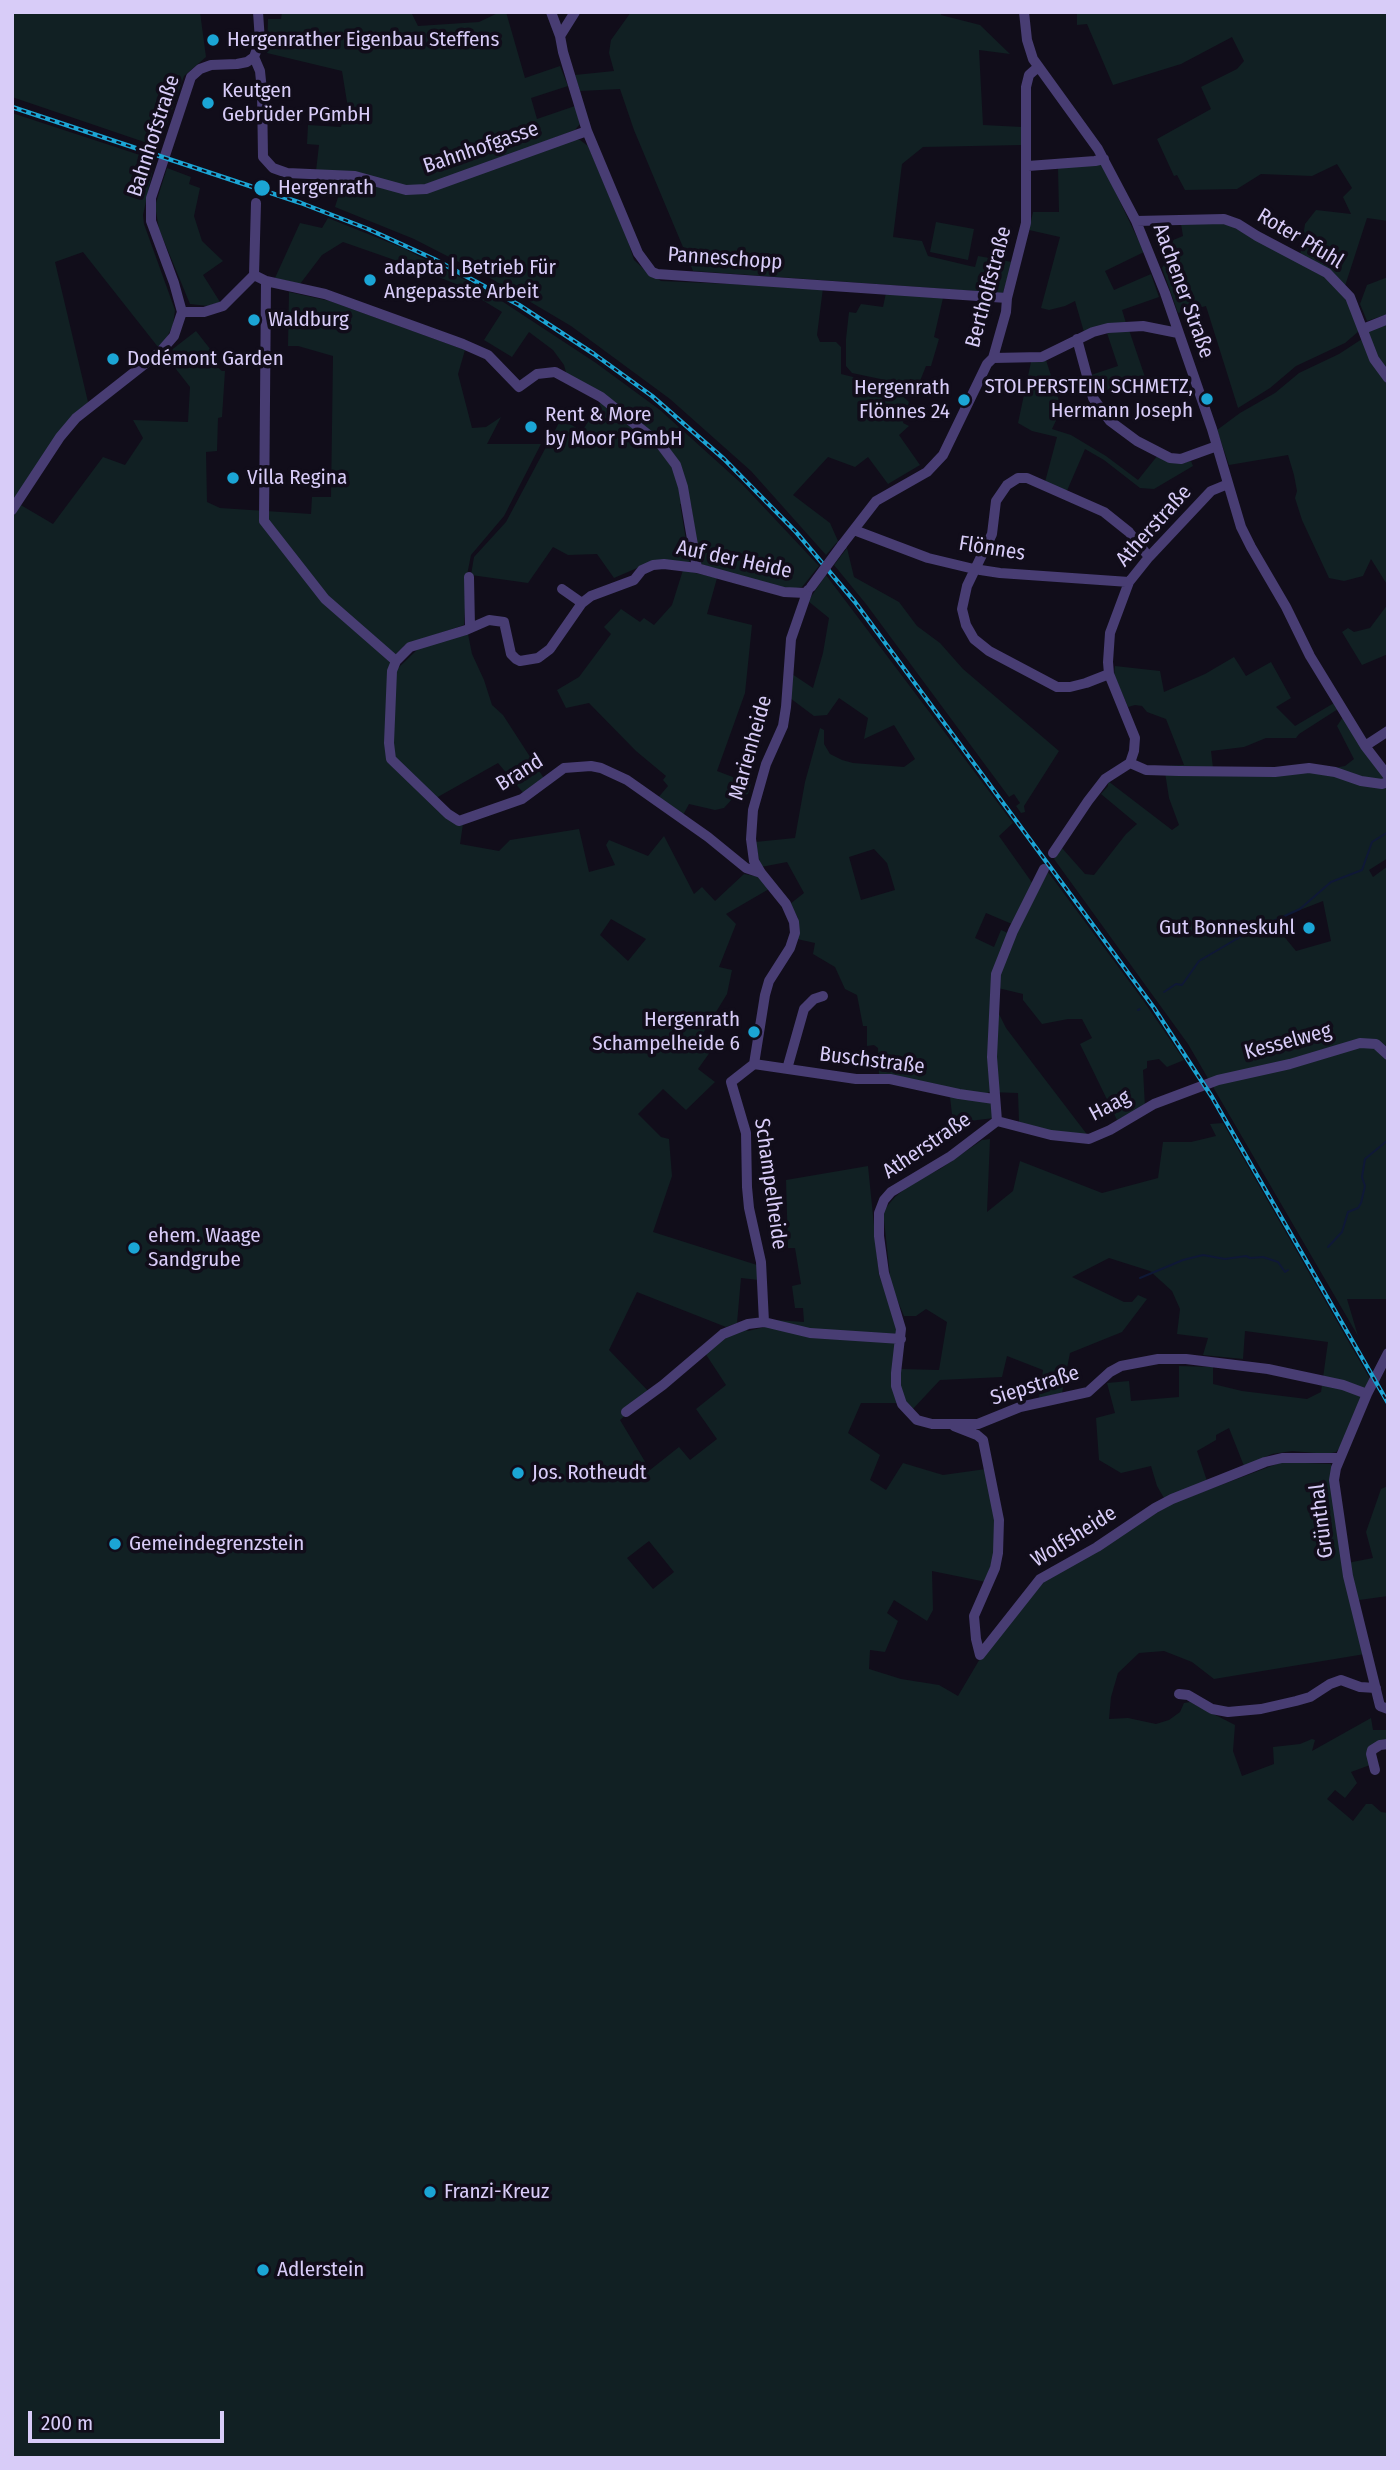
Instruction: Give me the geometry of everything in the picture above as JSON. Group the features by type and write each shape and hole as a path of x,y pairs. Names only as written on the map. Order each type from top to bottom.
{"street":[{"path":"254,57 260,41 258,12"},
{"name":"Panneschopp","path":"551,12 587,131 638,253 647,267 657,274 1007,298"},
{"path":"560,36 575,12"},
{"name":"Aachener Straße","path":"1024,12 1030,52 1038,67 1104,159 1136,221 1166,293 1241,527 1310,656 1365,746 1388,776"},
{"name":"Bahnhofgasse","path":"254,57 260,71 261,149 264,161 273,168 288,173 355,176 406,190 426,190 587,131"},
{"name":"Bahnhofstraße","path":"182,312 177,291 151,222 151,198 191,77 200,69 211,65 237,64 254,57"},
{"name":"Bertholfstraße","path":"842,545 876,501 927,472 943,455 987,364 993,358 1026,223 1027,80 1038,67"},
{"path":"1028,166 1104,159"},
{"path":"12,510 60,437 76,418 167,345 177,329 182,312 204,312 223,306 254,275 256,203"},
{"name":"Roter Pfuhl","path":"1136,221 1224,219 1327,273 1350,297 1374,359 1388,378"},
{"path":"254,275 266,281 325,294 463,344 488,355 519,387 537,374 547,371 555,372 601,397 661,445 676,465 683,487 697,568"},
{"path":"266,281 264,521 325,599 396,661"},
{"path":"1363,329 1388,319"},
{"path":"993,358 1042,357 1077,339 1108,328 1135,326 1178,333"},
{"path":"1077,339 1093,398 1110,421 1137,441 1170,458 1181,458 1217,446"},
{"path":"1109,674 1070,687 1056,687 989,651 974,639 966,625 962,609 967,586 992,534 996,501 1007,485 1018,478 1027,478 1104,512 1129,532 1149,556"},
{"name":"Atherstraße","path":"1130,764 1135,738 1109,674 1110,633 1129,582 1149,556 1211,491 1228,484"},
{"name":"Flönnes","path":"854,530 928,558 974,569 1129,582"},
{"name":"Marienheide","path":"754,1065 769,981 790,948 795,933 794,922 786,904 754,861 751,839 753,810 766,764 783,726 791,639 808,590 842,545"},
{"name":"Auf der Heide","path":"396,661 406,650 419,643 489,620 499,620 507,626 511,654 516,659 520,661 538,658 550,649 582,603 591,596 634,579 642,570 653,565 697,568 784,592 808,590"},
{"path":"469,577 470,627"},
{"path":"562,589 582,603"},
{"name":"Brand","path":"396,661 390,687 391,759 448,814 459,821 522,799 564,768 591,766 627,780 708,837 746,868 761,873"},
{"path":"1365,746 1388,731"},
{"path":"1053,853 1105,779 1130,764 1146,770 1168,771 1275,772 1309,768 1335,772 1361,781 1382,784 1388,782"},
{"name":"Atherstraße","path":"901,1339 900,1318 884,1273 878,1221 880,1208 891,1192 951,1156 997,1121 992,1057 996,974 1013,931 1044,869"},
{"name":"Buschstraße","path":"787,1069 804,1009 814,999 823,996"},
{"name":"Kesselweg","path":"1196,1089 1218,1080 1290,1064 1360,1043 1376,1044 1388,1055"},
{"name":"Buschstraße","path":"754,1065 856,1079 890,1079 994,1099"},
{"name":"Schampelheide","path":"754,1065 731,1082 746,1133 747,1187 761,1262 764,1322"},
{"name":"Haag","path":"997,1121 1051,1135 1089,1139 1154,1104 1196,1089"},
{"path":"626,1412 663,1385 723,1334 748,1324 764,1322 810,1333 901,1339"},
{"name":"Siepstraße","path":"901,1339 895,1373 902,1405 917,1420 932,1424 978,1424 1020,1407 1088,1392 1121,1366 1158,1359 1268,1369 1343,1385 1367,1394"},
{"name":"Grünthal","path":"1388,1353 1367,1394 1340,1458 1334,1480 1348,1576 1380,1706 1388,1709"},
{"name":"Wolfsheide","path":"952,1425 983,1440 999,1520 995,1567 974,1616 980,1655 1040,1579 1097,1547 1171,1499 1265,1462 1282,1458 1340,1458"},
{"path":"1179,1694 1188,1695 1212,1709 1228,1712 1261,1709 1296,1701 1310,1697 1341,1680 1360,1687 1376,1688"},
{"path":"1374,1770 1372,1750 1388,1744"}],"shaded area":[{"path":"12,12 200,12 206,57 184,76 159,147 12,97"},
{"path":"282,12 411,12 418,26 479,22 506,12 525,78 560,66 568,86 531,98 537,119 575,106 580,124 575,130 414,188 346,171 316,171 319,145 307,144 308,125 341,127 347,102 342,71 267,53 268,19 281,19"},
{"path":"631,12 941,12 941,15 980,25 1010,54 979,50 983,125 1022,127 1022,145 923,147 902,164 893,237 922,241 928,256 970,266 975,267 978,256 1012,262 1003,293 693,271 634,130 620,89 580,91 575,75 614,71 609,53 611,40"},
{"path":"1077,12 1388,12 1388,221 1367,218 1345,286 1300,256 1305,224 1316,210 1351,214 1343,197 1352,188 1337,164 1312,176 1261,174 1237,189 1185,190 1177,175 1174,176 1157,139 1211,109 1201,87 1237,69 1244,61 1232,37 1181,64 1113,85 1087,24 1077,25"},
{"path":"12,113 155,160 143,215 144,224 175,310 173,325 158,347 83,252 55,262 88,402 61,430 14,501 53,524 103,457 125,465 143,438 133,420 188,422 190,387 165,355 196,331 218,359 214,362 217,367 225,371 222,417 218,418 217,451 206,452 207,502 220,508 311,514 312,497 331,497 333,356 298,346 288,346 289,292 330,301 465,350 458,374 472,428 486,427 501,417 487,444 541,444 504,516 471,555 464,625 405,645 394,656 388,760 463,824 460,844 499,851 510,840 579,829 589,872 615,865 606,845 609,840 648,856 664,836 694,894 702,887 715,901 744,874 760,877 769,889 726,914 736,924 719,967 732,970 727,994 697,1043 710,1052 698,1069 715,1082 686,1110 663,1089 638,1114 661,1137 669,1139 672,1176 653,1232 757,1265 759,1280 741,1278 737,1323 726,1327 637,1292 609,1350 650,1393 620,1420 650,1470 679,1447 690,1460 717,1439 696,1409 726,1385 705,1353 719,1339 743,1328 748,1331 765,1327 775,1320 804,1322 803,1308 795,1308 792,1286 801,1284 795,1248 788,1248 786,1180 868,1166 879,1275 898,1325 893,1368 898,1403 861,1403 848,1433 880,1455 870,1480 886,1490 903,1463 943,1475 986,1469 995,1521 994,1554 986,1582 932,1571 933,1610 927,1621 894,1600 887,1613 898,1621 885,1652 870,1650 869,1669 901,1679 939,1685 958,1696 981,1657 1041,1582 1173,1503 1282,1462 1331,1464 1342,1564 1373,1558 1366,1532 1381,1489 1388,1486 1388,1596 1352,1601 1365,1654 1214,1679 1192,1662 1164,1651 1139,1653 1118,1673 1111,1697 1109,1719 1128,1718 1156,1724 1169,1720 1180,1712 1184,1703 1190,1702 1235,1725 1233,1751 1242,1776 1274,1764 1273,1747 1300,1744 1312,1739 1315,1740 1312,1751 1371,1718 1373,1730 1386,1730 1386,1742 1376,1743 1370,1765 1351,1772 1357,1783 1345,1798 1335,1790 1327,1799 1353,1821 1366,1804 1372,1804 1381,1812 1388,1813 1388,2458 12,2458","holes":["611,919 646,939 628,961 600,935","649,1541 674,1572 653,1589 627,1558"]},
{"path":"570,139 580,140 588,146 634,260 647,272 661,281 823,288 817,335 820,342 836,342 841,347 841,374 896,390 909,402 903,423 909,426 899,435 920,465 888,484 868,457 855,467 828,457 793,495 830,523 838,541 826,555 751,471 670,399 571,326 490,278 414,239 335,207 344,178 405,192"},
{"path":"1102,164 1144,252 1105,271 1114,290 1151,274 1159,297 1122,310 1126,323 1084,332 1075,301 1049,310 1041,308 1060,237 1029,230 1033,212 1059,212 1058,168"},
{"path":"167,168 191,177 189,184 200,188 194,216 202,241 223,261 203,275 220,302 208,306 190,304 159,229 155,206"},
{"path":"328,218 403,248 485,290 596,363 660,410 742,484 819,566 802,587 791,589 700,564 691,505 680,504 690,564 651,562 614,578 597,554 568,555 553,547 528,583 471,575 474,557 506,522 561,419 582,431 601,402 567,376 564,365 553,350 529,332 512,357 484,340 502,312 456,284 406,264 343,242 322,255 300,284 275,278 300,223 322,228"},
{"path":"1222,221 1325,277 1346,299 1359,331 1345,343 1296,366 1270,388 1238,408 1206,306 1178,313 1162,268 1170,255 1166,243 1183,236 1181,224"},
{"path":"936,222 974,229 968,260 930,252"},
{"path":"1388,277 1388,314 1367,321 1360,304 1367,285"},
{"path":"886,293 943,298 934,337 939,339 931,366 926,366 920,381 910,379 909,385 852,373 846,366 849,312 856,313 861,304 883,307"},
{"path":"1388,322 1388,374 1376,358 1367,334 1369,330"},
{"path":"1129,330 1145,377 1096,394 1091,375 1118,366 1107,333"},
{"path":"1362,339 1388,382 1388,586 1371,559 1363,576 1344,581 1329,578 1302,520 1295,498 1297,491 1288,455 1229,465 1217,430 1275,393 1299,373 1339,354"},
{"path":"1046,360 1060,404 1063,406 1059,407 1060,412 1052,429 1071,435 1138,480 1158,455 1183,463 1191,461 1193,466 1154,489 1140,488 1085,449 1066,493 1045,482 1057,437 1032,431 1018,423 1031,362"},
{"path":"847,548 854,577 899,602 917,626 940,643 963,669 1059,751 1024,806 1025,812 1021,813 1016,806 1020,803 1014,794 1009,797 834,565"},
{"path":"683,570 717,578 707,614 752,625 745,693 717,771 751,784 748,794 733,798 724,808 715,810 689,804 682,817 657,799 668,786 663,780 666,776 636,751 589,703 566,708 557,690 579,677 611,634 604,627 621,609 640,622 644,618 654,625 672,605"},
{"path":"826,575 1013,823 999,836 1033,884 1012,924 986,913 975,938 994,947 1001,930 1008,933 998,959 998,1012 1006,1028 1089,1137 1052,1133 1019,1122 1018,1093 988,1092 994,1118 953,1123 950,1097 940,1085 879,1075 878,1048 874,1045 867,1046 867,1026 863,1026 857,995 845,989 835,967 813,954 815,943 797,939 798,918 790,904 804,893 787,862 761,867 755,842 795,838 805,782 820,728 824,730 824,744 830,754 842,760 904,767 915,759 894,725 864,739 868,718 839,698 827,715 814,716 790,698 792,674 813,688 823,653 829,618 808,601","holes":["874,849 887,863 895,890 861,900 849,857"]},
{"path":"1388,604 1388,654 1362,665 1342,632 1348,628 1354,632 1370,628"},
{"path":"468,634 472,654 492,705 503,715 545,780 525,795 498,763 436,798 395,759 394,681 397,669 419,648"},
{"path":"1234,657 1246,676 1271,662 1291,698 1276,707 1295,726 1334,703 1338,709 1296,738 1266,738 1244,747 1211,751 1213,768 1329,769 1345,766 1354,759 1337,726 1343,717 1388,781 1388,858 1369,870 1373,877 1388,866 1388,1299 1347,1299 1358,1336 1188,1044 1054,859 1062,848 1085,874 1094,875 1137,824 1101,794 1108,786 1108,781 1172,830 1179,825 1169,798 1164,766 1184,765 1166,719 1147,712 1142,706 1128,707 1114,675 1115,666 1160,671 1164,692 1205,674","holes":["1323,901 1331,941 1296,951 1282,934 1277,919"]},
{"path":"1048,872 1184,1060 1167,1067 1159,1059 1147,1061 1147,1068 1143,1070 1145,1107 1117,1120 1080,1044 1092,1038 1082,1019 1042,1024 1023,1000 1023,994 998,988 1001,969 1026,911"},
{"path":"1223,1123 1370,1379 1342,1445 1336,1452 1327,1454 1292,1451 1272,1454 1244,1466 1229,1428 1216,1435 1216,1440 1197,1451 1207,1481 1164,1498 1151,1466 1121,1473 1099,1460 1096,1418 1115,1413 1107,1383 1129,1381 1131,1401 1179,1397 1179,1366 1213,1367 1213,1384 1242,1391 1307,1399 1321,1392 1328,1342 1245,1331 1243,1359 1203,1355 1208,1338 1177,1334 1180,1309 1172,1291 1150,1271 1109,1258 1072,1277 1124,1302 1132,1302 1138,1295 1147,1299 1122,1332 1070,1353 1062,1393 1039,1398 1043,1370 1007,1356 1002,1377 940,1380 911,1411 898,1384 900,1369 939,1370 947,1322 926,1309 916,1316 904,1316 891,1285 883,1211 895,1197 912,1183 940,1169 982,1140 990,1139 987,1212 1013,1191 1020,1161 1102,1193 1158,1178 1163,1142 1191,1142 1216,1136 1210,1124"}],"waterway":[{"path":"1164,992 1176,984 1182,985 1199,961 1245,934 1300,909 1331,882 1362,870 1372,842 1388,832"},
{"path":"1328,1247 1342,1232 1348,1212 1358,1208 1361,1203 1365,1186 1362,1177 1365,1159 1388,1140"},
{"path":"1140,1278 1183,1260 1203,1255 1225,1259 1263,1257 1278,1262 1285,1272 1288,1270"}],"railway":[{"path":"12,107 301,203 434,259 519,305 594,354 652,396 724,459 796,532 855,602 1154,1008 1212,1097 1388,1403"}],"place":[{"name":"Hergenrather Eigenbau Steffens","path":"213,40"},
{"name":"Keutgen Gebrüder PGmbH","path":"208,103"},
{"name":"Hergenrath","path":"262,188"},
{"name":"adapta | Betrieb Für Angepasste Arbeit","path":"370,280"},
{"name":"Waldburg","path":"254,320"},
{"name":"Dodémont Garden","path":"113,359"},
{"name":"STOLPERSTEIN SCHMETZ, Hermann Joseph","path":"1207,399"},
{"name":"Hergenrath Flönnes 24","path":"964,400"},
{"name":"Rent & More by Moor PGmbH","path":"531,427"},
{"name":"Villa Regina","path":"233,478"},
{"name":"Gut Bonneskuhl","path":"1309,928"},
{"name":"Hergenrath Schampelheide 6","path":"754,1032"},
{"name":"ehem. Waage Sandgrube","path":"134,1248"},
{"name":"Jos. Rotheudt","path":"518,1473"},
{"name":"Gemeindegrenzstein","path":"115,1544"},
{"name":"Franzi-Kreuz","path":"430,2192"},
{"name":"Adlerstein","path":"263,2270"}]}
